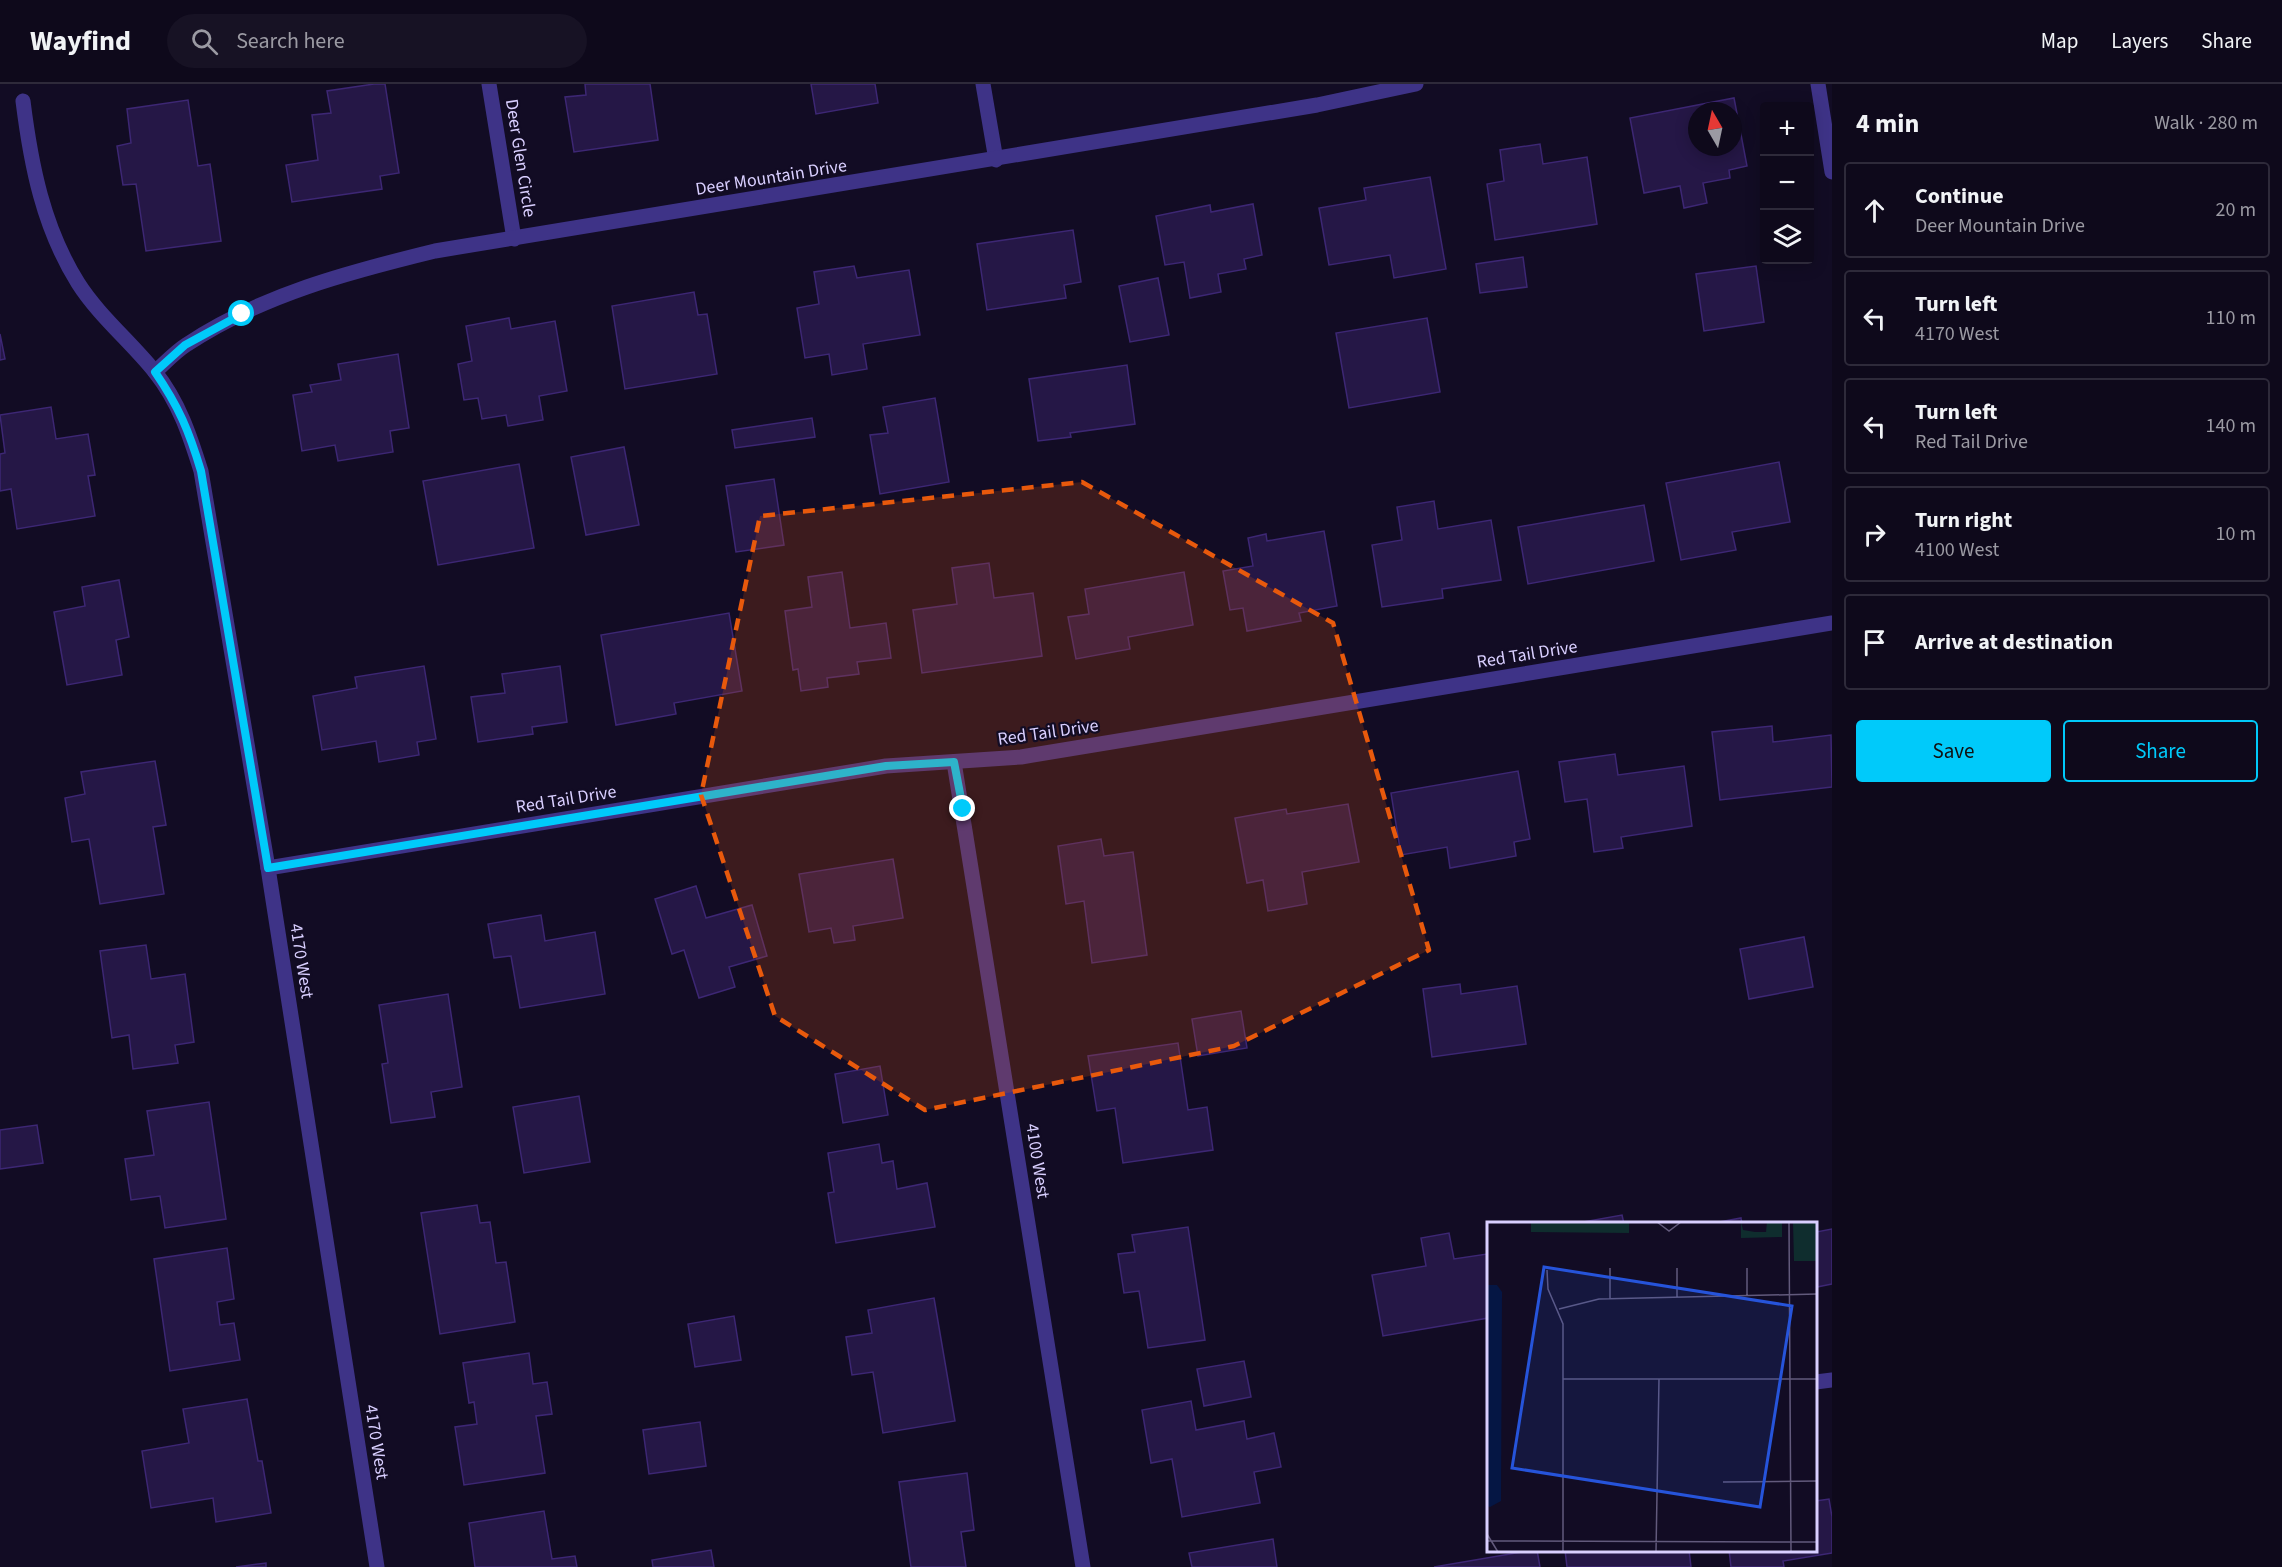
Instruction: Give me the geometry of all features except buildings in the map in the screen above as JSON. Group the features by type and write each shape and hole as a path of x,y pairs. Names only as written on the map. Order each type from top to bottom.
{"street":[{"name":"Deer Glen Circle","path":"489,84 514,239"},
{"path":"983,84 996,160"},
{"name":"Deer Mountain Drive","path":"155,372 185,345 242,314 301,289 367,267 435,251 996,160 1317,105 1416,84"},
{"path":"1818,84 1832,172"},
{"name":"4170 West","path":"23,101 29,151 40,197 55,242 79,284 155,372 176,402 201,471 268,868 377,1567"},
{"name":"Red Tail Drive","path":"268,868 886,766 1021,757 1832,623"},
{"name":"4100 West","path":"954,762 1083,1567"},
{"path":"1817,1382 1832,1380"}],"highlighted area":[{"path":"1082,482 1333,623 1429,950 1234,1046 925,1110 775,1016 701,795 760,516"}],"route":[{"path":"242,314 185,345 155,372 176,402 201,471 268,868 886,766 954,762 963,809"}]}
